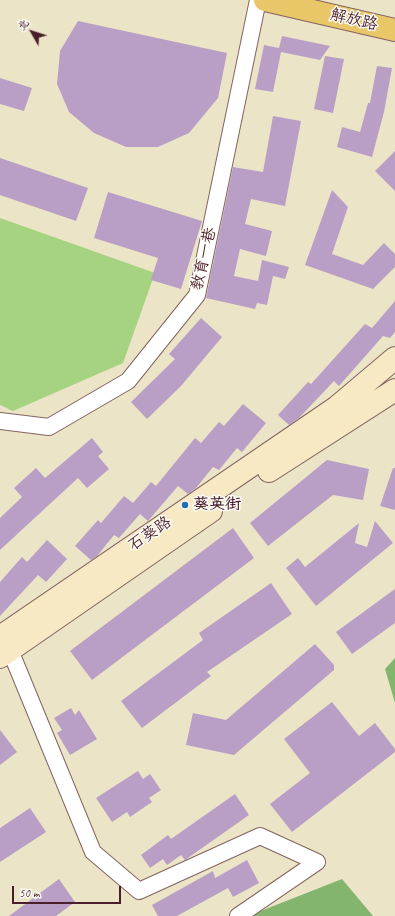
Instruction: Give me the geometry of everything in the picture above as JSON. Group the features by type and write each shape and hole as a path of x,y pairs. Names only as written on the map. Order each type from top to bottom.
{"main road":[{"name":"解放路","path":"265,0 395,30"},
{"name":"石葵路","path":"3,646 342,414 395,358"},
{"path":"342,414 395,368"},
{"path":"342,414 395,380"},
{"path":"342,414 395,390"}],"street":[{"name":"教育一巷","path":"0,421 49,427 128,381 197,295 258,0"},
{"path":"3,646 93,852 139,891 260,836 317,862 238,916"}],"green space":[{"path":"0,218 155,273 123,363 13,411 0,405"},
{"path":"395,658 395,703 385,669"},
{"path":"342,879 373,916 248,916"}],"building":[{"path":"78,21 227,53 218,98 189,133 158,147 126,147 94,133 69,112 57,84 60,51"},
{"path":"282,36 330,46 320,60 281,52 273,92 255,89 264,45 279,48"},
{"path":"325,56 344,59 333,113 314,109"},
{"path":"377,66 392,68 384,112 372,157 337,147 342,127 360,132 368,103 370,103"},
{"path":"0,78 32,88 24,111 0,104"},
{"path":"273,116 301,121 285,206 251,199 245,224 272,231 266,256 240,249 234,276 258,281 262,260 289,267 285,279 273,276 267,305 257,303 255,309 206,298 233,167 263,172"},
{"path":"395,151 395,191 375,171"},
{"path":"0,158 88,188 76,221 0,195"},
{"path":"332,190 348,207 332,254 363,265 384,243 395,254 395,267 373,289 305,265"},
{"path":"108,192 202,221 181,289 151,280 158,258 94,238"},
{"path":"395,301 395,332 390,338 383,336 339,386 334,381 299,418 289,425 278,415 308,382 311,384 365,324 372,328"},
{"path":"201,318 222,337 181,386 147,419 131,402 175,359 169,354"},
{"path":"243,404 266,423 242,452 237,448 219,470 213,467 196,488 188,494 178,486 148,521 140,514 119,538 114,535 97,556 91,560 75,546 98,520 101,523 124,496 133,503 151,482 156,486 195,438 201,443 219,422 224,426"},
{"path":"92,438 103,452 98,456 109,469 87,488 78,478 0,550 0,518 22,497 14,488 36,468 45,478"},
{"path":"327,460 369,469 363,500 333,495 268,546 250,523"},
{"path":"393,468 395,468 395,510 380,506"},
{"path":"375,521 393,543 316,606 286,568 298,558 305,567 359,523 355,543 367,547"},
{"path":"233,528 254,558 92,680 70,651"},
{"path":"47,540 67,559 46,582 38,575 0,616 0,582 22,557 27,562"},
{"path":"271,583 292,614 207,672 211,676 142,728 121,701 203,640 199,633"},
{"path":"395,589 395,623 352,654 336,632"},
{"path":"315,644 334,665 334,670 234,755 186,745 193,713 226,720"},
{"path":"332,702 359,736 375,723 395,749 395,752 292,832 270,804 310,773 284,739"},
{"path":"71,708 75,715 79,710 97,739 70,755 57,733 62,730 54,718"},
{"path":"0,730 17,752 0,765"},
{"path":"138,771 143,779 150,774 161,790 149,798 152,802 130,817 127,812 112,822 96,798"},
{"path":"235,794 249,815 185,860 181,855 167,865 163,859 150,868 141,855 168,835 171,839"},
{"path":"30,808 46,832 0,862 0,828"},
{"path":"247,860 259,883 233,897 228,888 177,916 158,916 152,905 213,871 215,878"},
{"path":"59,879 75,902 56,916 9,916"}],"place":[{"name":"葵英街","path":"185,505"}]}
